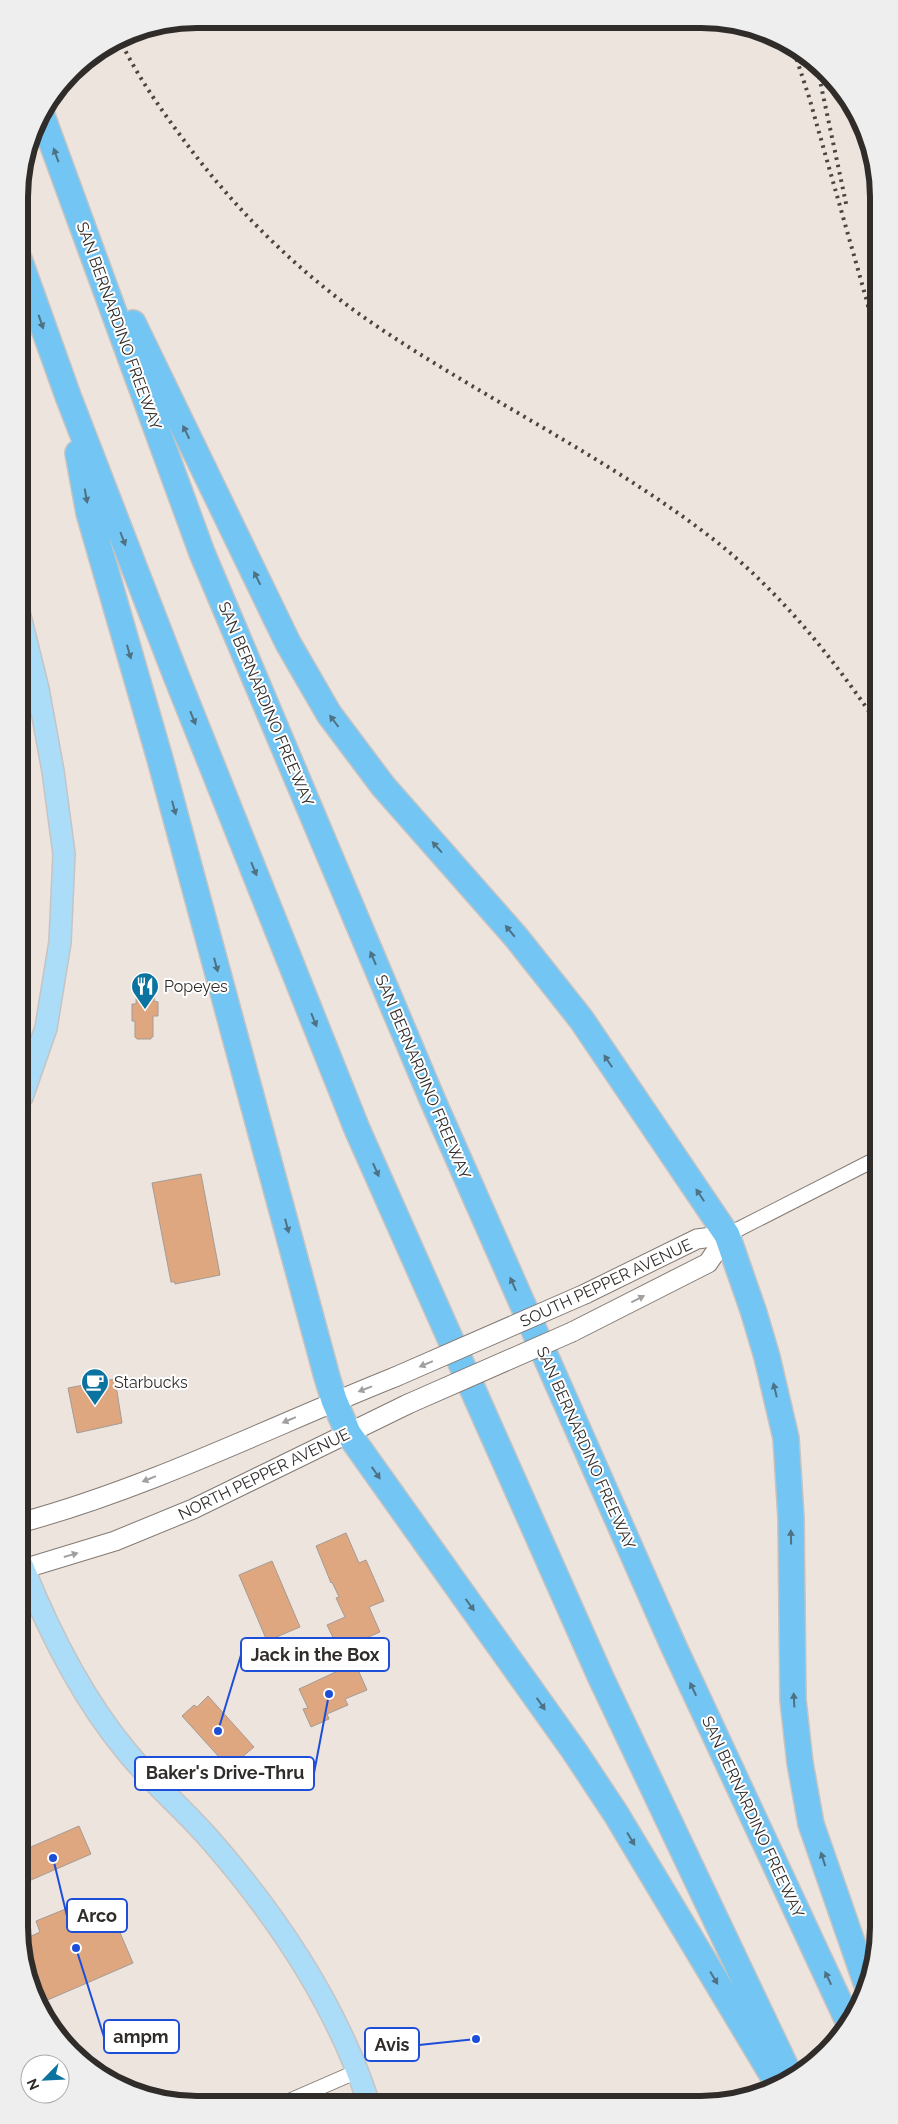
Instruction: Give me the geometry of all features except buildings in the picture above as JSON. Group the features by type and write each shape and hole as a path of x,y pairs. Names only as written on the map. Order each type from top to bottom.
{"highway":[{"name":"SAN BERNARDINO FREEWAY","path":"44,124 202,553 433,1101 673,1645 846,2016"},
{"path":"72,197 288,643 329,714 383,786 469,883 555,985 727,1236 754,1313 771,1373 786,1438 791,1518 793,1700 800,1764 811,1824 864,1976"},
{"path":"28,284 68,396 175,673 357,1129 601,1678 788,2072"},
{"path":"68,396 89,512 160,759 334,1400 348,1433 530,1688 616,1814 775,2079"}],"main road":[{"path":"28,648 38,689 53,771 64,854 60,942 46,1028 28,1080"},
{"name":"SOUTH PEPPER AVENUE","path":"334,1400 395,1377 487,1338 585,1294 697,1239 727,1236"},
{"name":"SOUTH PEPPER AVENUE","path":"499,1364 595,1321 708,1263 727,1236"},
{"name":"NORTH PEPPER AVENUE","path":"28,1567 115,1541 193,1509 408,1404 499,1364"},
{"path":"28,1521 69,1509 125,1488 334,1400"},
{"path":"28,1576 74,1674 96,1710 127,1752 213,1843 269,1914 301,1959 332,2012 358,2071 367,2097"}],"street":[{"name":"SOUTH PEPPER AVENUE","path":"727,1236 870,1163"},
{"path":"298,2097 358,2071"}],"railway":[{"path":"123,45 148,90 203,166 271,240 296,263 321,285 375,325 460,379 589,455 673,509 713,539 759,579 801,623 839,670 870,713"},
{"path":"796,56 870,312"},
{"path":"819,75 847,208"},
{"path":"868,305 870,314"}],"place":[{"name":"Popeyes","path":"145,1010"},
{"name":"Starbucks","path":"95,1406"},
{"name":"Baker's Drive-Thru","path":"329,1694"},
{"name":"Jack in the Box","path":"218,1731"},
{"name":"Arco","path":"53,1858"},
{"name":"ampm","path":"76,1948"},
{"name":"Avis","path":"476,2039"}]}
